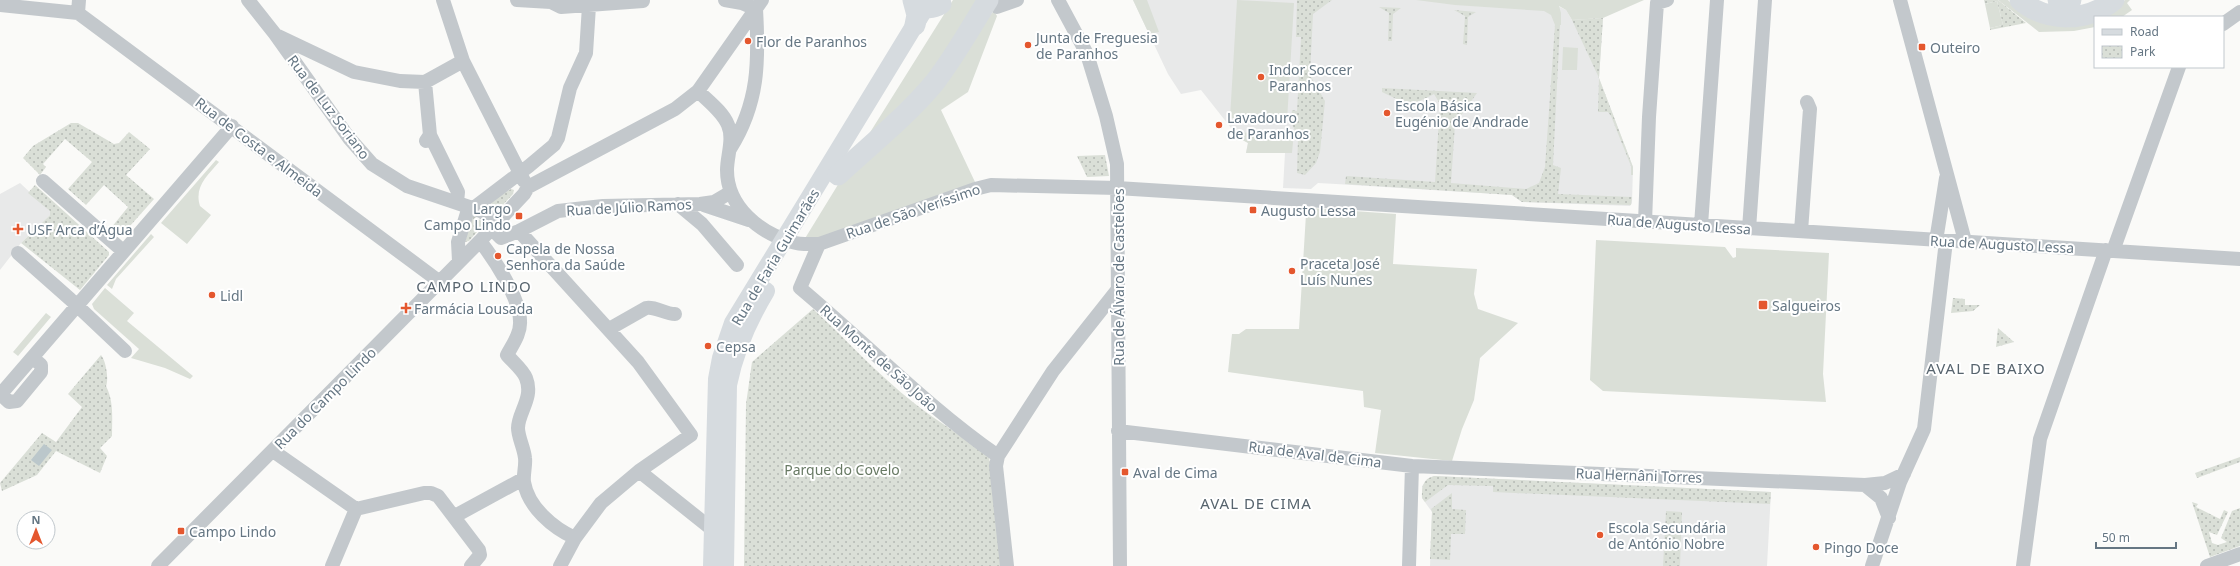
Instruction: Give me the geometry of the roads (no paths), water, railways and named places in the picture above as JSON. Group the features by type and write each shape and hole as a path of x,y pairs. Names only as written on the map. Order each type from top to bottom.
{"highway":[{"path":"2020,0 2046,14 2067,17 2090,14 2114,0"},
{"path":"2058,0 2071,0"},
{"path":"838,175 934,83 993,4"}],"main road":[{"name":"Rua de Faria Guimarães","path":"808,213 838,175 926,5"},
{"name":"Rua de Faria Guimarães","path":"712,566 715,405 721,358 733,324 774,266 808,213 926,5"},
{"name":"Rua de Faria Guimarães","path":"725,566 727,414 730,378 742,336 774,266"}],"street":[{"name":"Rua de Luz Soriano","path":"248,0 275,34 349,138 372,164 407,186 481,211 491,218 492,229"},
{"path":"446,0 463,61 519,174 528,186 675,110 698,91 759,4"},
{"path":"517,0 551,2 561,7 643,1"},
{"path":"724,0 759,4"},
{"path":"993,4 1017,0"},
{"name":"Rua de Álvaro de Castelões","path":"1058,0 1087,54 1096,82 1117,164 1120,566"},
{"path":"1661,88 1667,0"},
{"path":"1645,222 1649,116 1657,3 1670,0"},
{"path":"1701,225 1706,99 1717,0"},
{"path":"1749,229 1765,0"},
{"path":"1900,0 1946,176 1951,186 1965,241"},
{"path":"728,153 741,132 752,99 759,55 759,4"},
{"path":"0,5 79,7"},
{"path":"459,261 458,242 467,213 472,207 519,174 554,145 560,133 570,88 586,53 589,6"},
{"name":"Rua de Costa e Almeida","path":"79,7 232,126 440,282"},
{"path":"2224,23 2240,12"},
{"path":"275,34 354,72 400,81 425,82 463,61"},
{"path":"2023,566 2040,439 2179,68"},
{"path":"425,82 428,138 458,192 456,202"},
{"path":"698,91 718,111 728,124 730,137 727,172 731,192"},
{"path":"1801,231 1810,109 1807,102"},
{"path":"0,394 33,358 123,251 232,126"},
{"path":"1872,566 1904,474 1924,429 1946,176"},
{"path":"43,181 123,251"},
{"name":"Rua do Campo Lindo","path":"158,566 492,229 524,194 528,186"},
{"name":"Rua de São Veríssimo","path":"731,192 739,206 751,220 771,234 792,243 819,244 983,186 1117,188"},
{"name":"Rua de Augusto Lessa","path":"1117,188 2240,259"},
{"name":"Rua de Júlio Ramos","path":"519,231 558,211 603,206 700,204 714,202 731,192"},
{"path":"678,204 702,224 737,265"},
{"name":"Rua de Júlio Ramos","path":"700,204 717,208 751,220"},
{"path":"492,229 501,238 519,231 638,362 691,435 639,471 601,503 575,538 560,566"},
{"path":"480,241 496,264 514,298 520,321 519,331 507,355 526,377 528,387 526,403 518,429 526,459 523,479 528,494 552,526 575,538"},
{"name":"Rua Monte de São João","path":"819,244 800,288 842,323 915,392 963,432 998,456"},
{"path":"18,254 125,351"},
{"path":"1007,566 996,466 998,456 1053,371 1118,289"},
{"path":"609,329 650,307 668,314 675,314"},
{"name":"Rua de Aval de Cima","path":"1118,431 1412,466"},
{"path":"273,451 356,509 424,493 431,493 438,496 455,516 479,550 477,559 471,566"},
{"path":"1409,566 1412,466"},
{"name":"Rua Hernâni Torres","path":"1412,466 1865,485 1885,482 1904,474"},
{"path":"639,471 713,530"},
{"path":"455,516 523,479"},
{"path":"1865,485 1881,498 1889,518"},
{"path":"332,566 356,509"},
{"path":"2207,566 2240,554"}],"place":[{"name":"Flor de Paranhos","path":"748,41"},
{"name":"Junta de Freguesia de Paranhos","path":"1028,45"},
{"name":"Outeiro","path":"1922,47"},
{"name":"Indor Soccer Paranhos","path":"1261,77"},
{"name":"Escola Básica Eugénio de Andrade","path":"1387,113"},
{"name":"Lavadouro de Paranhos","path":"1219,125"},
{"name":"Augusto Lessa","path":"1253,210"},
{"name":"Largo Campo Lindo","path":"519,216"},
{"name":"USF Arca d’Água","path":"18,229"},
{"name":"Capela de Nossa Senhora da Saúde","path":"498,256"},
{"name":"Praceta José Luís Nunes","path":"1292,271"},
{"name":"Lidl","path":"212,295"},
{"name":"Salgueiros","path":"1763,305"},
{"name":"Farmácia Lousada","path":"406,308"},
{"name":"Cepsa","path":"708,346"},
{"name":"Aval de Cima","path":"1125,472"},
{"name":"Campo Lindo","path":"181,531"},
{"name":"Escola Secundária de António Nobre","path":"1600,535"},
{"name":"Pingo Doce","path":"1816,547"}],"district":[{"name":"CAMPO LINDO","path":"474,286"},
{"name":"AVAL DE BAIXO","path":"1986,368"},
{"name":"AVAL DE CIMA","path":"1256,503"}],"park label":[{"name":"Parque do Covelo","path":"842,469"}]}
